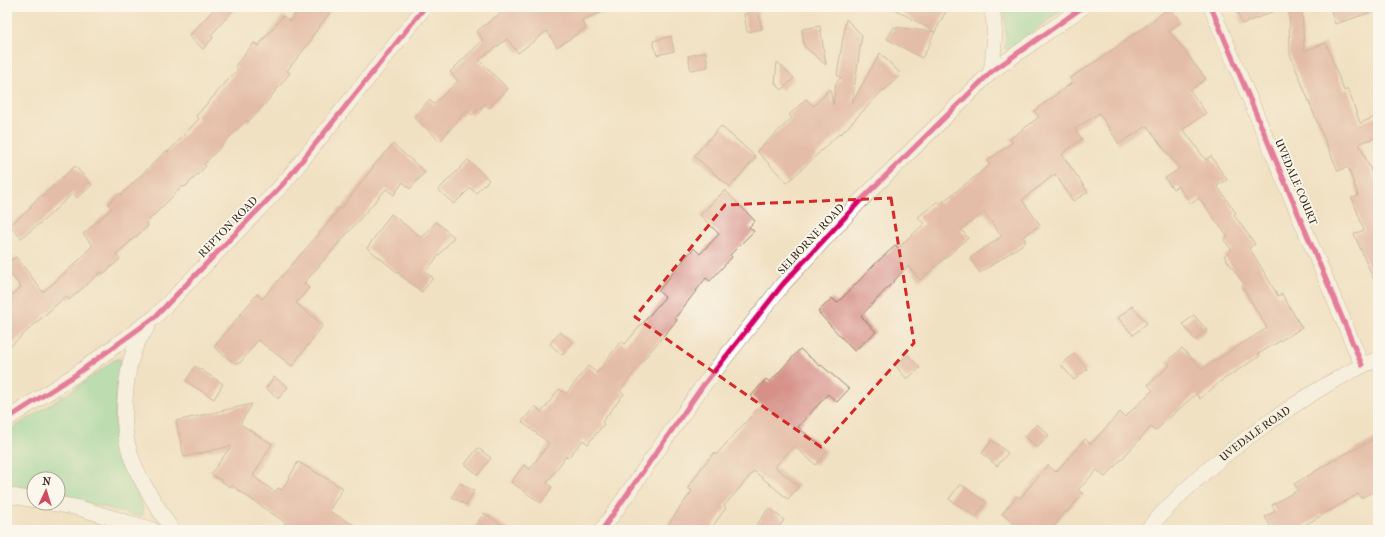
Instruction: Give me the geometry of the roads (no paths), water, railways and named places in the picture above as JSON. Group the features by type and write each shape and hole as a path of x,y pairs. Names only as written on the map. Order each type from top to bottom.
{"street":[{"name":"REPTON ROAD","path":"172,530 146,488 128,446 125,426 128,374 132,354 138,340 155,317 284,183 425,7"},
{"path":"991,7 994,18 995,44 991,72"},
{"name":"SELBORNE ROAD","path":"602,530 702,387 783,284 859,202 991,72 1083,7"},
{"name":"UVEDALE COURT","path":"1211,7 1362,365"},
{"name":"REPTON ROAD","path":"7,419 75,375 155,317"},
{"name":"UVEDALE ROAD","path":"1147,530 1201,475 1259,429 1316,391 1362,365 1378,359"},
{"path":"7,495 26,499"},
{"path":"66,506 79,508 153,530"}]}
